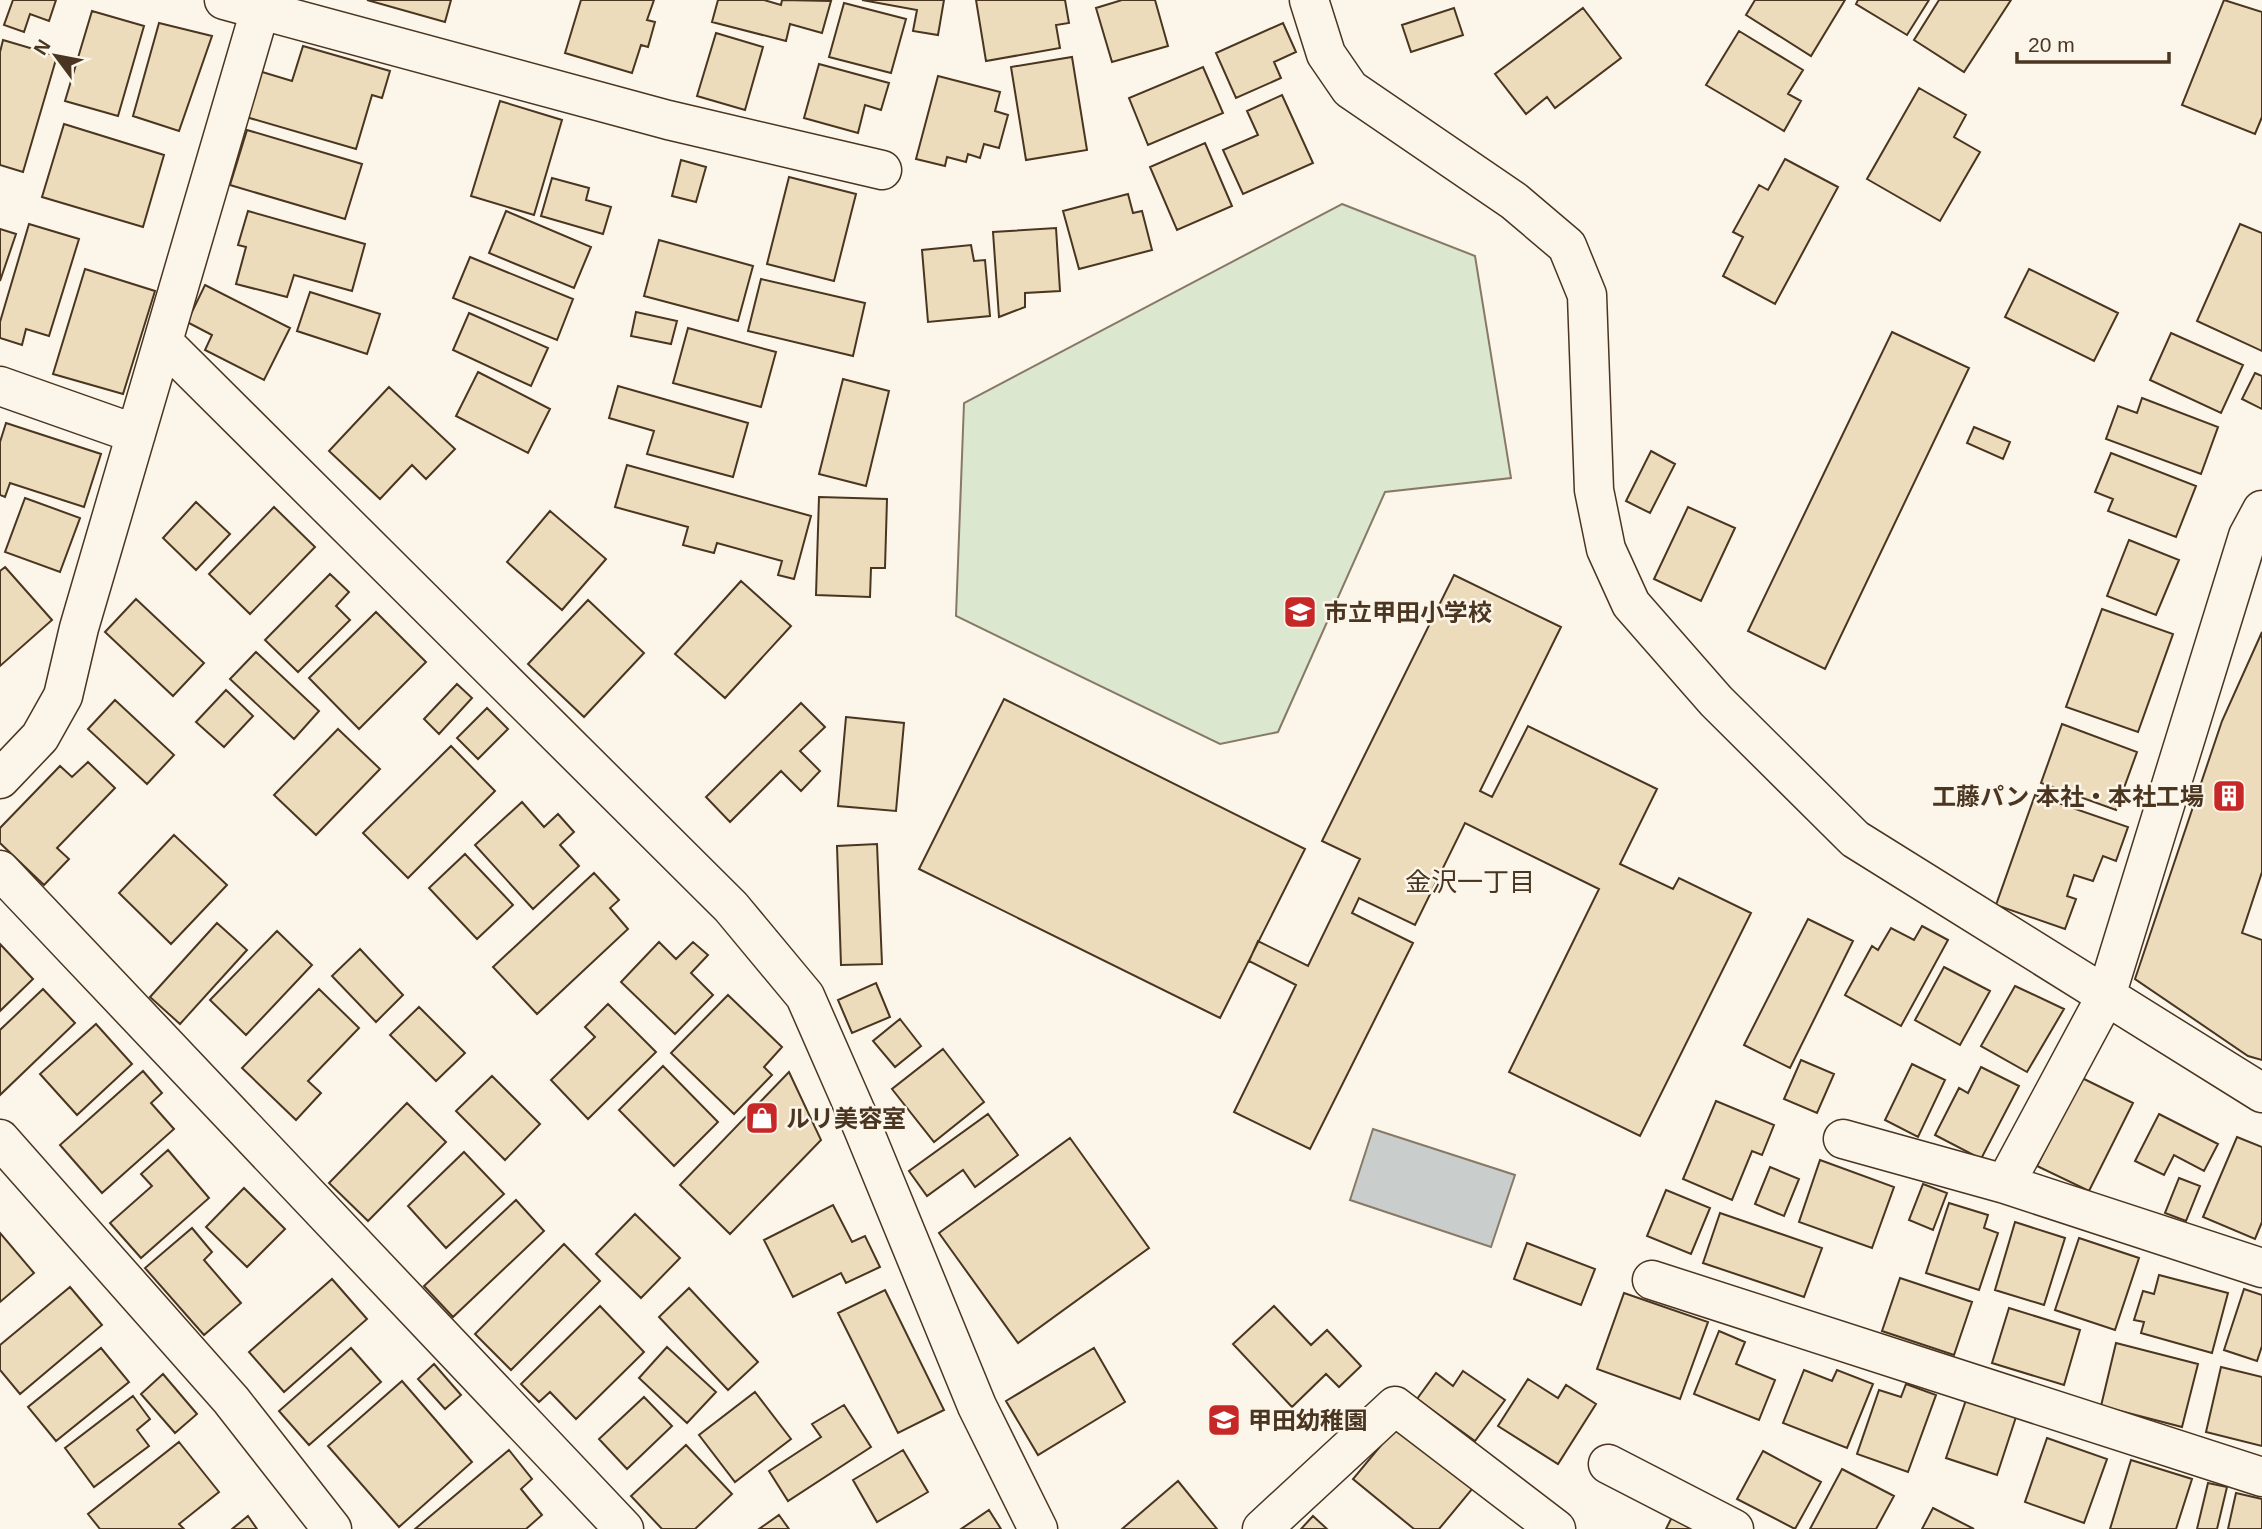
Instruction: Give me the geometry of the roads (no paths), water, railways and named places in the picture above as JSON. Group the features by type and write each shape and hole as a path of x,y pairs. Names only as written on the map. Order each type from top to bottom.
{"street":[{"path":"224,0 262,5 668,120 883,170"},
{"path":"1308,0 1326,54 1350,89 1514,201 1567,246 1587,295 1594,491 1606,549 1631,604 1716,701 1856,839 2262,1093"},
{"path":"0,779 40,737 63,696 79,628 262,5"},
{"path":"164,343 731,907 805,996 862,1126 977,1406 1038,1529"},
{"path":"0,386 136,434"},
{"path":"2005,1184 2106,996 2248,536 2262,510"},
{"path":"0,870 624,1529"},
{"path":"0,1139 231,1400 332,1529"},
{"path":"1843,1139 2005,1184 2262,1268"},
{"path":"1652,1280 2262,1477"},
{"path":"1262,1529 1395,1406 1556,1529"},
{"path":"1608,1464 1734,1529"}],"place":[{"name":"市立甲田小学校","path":"1300,612"},
{"name":"工藤パン 本社・本社工場","path":"2229,796"},
{"name":"ルリ美容室","path":"762,1118"},
{"name":"甲田幼稚園","path":"1224,1420"}],"district":[{"name":"金沢一丁目","path":"1470,882"}]}
